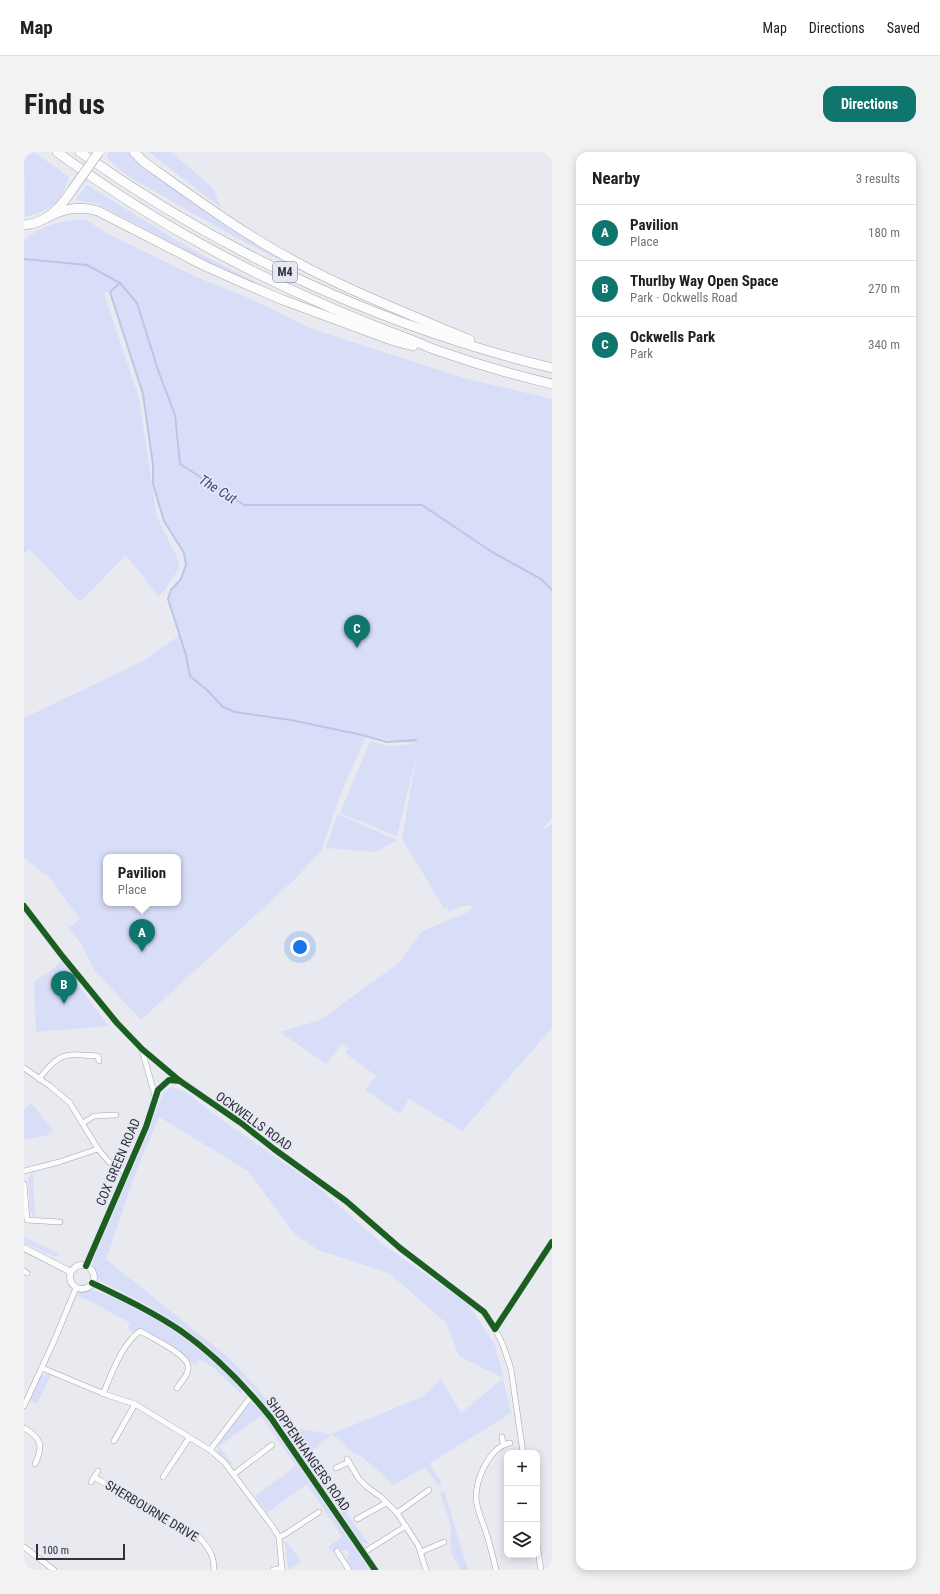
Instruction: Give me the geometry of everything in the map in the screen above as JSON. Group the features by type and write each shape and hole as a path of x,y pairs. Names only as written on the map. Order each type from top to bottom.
{"highway":[{"name":"M4","path":"57,152 124,198 186,236 226,258 323,304 438,351"},
{"name":"M4","path":"80,152 176,214 280,270 340,297 407,324 469,346 552,368"},
{"name":"M4","path":"42,220 59,208 99,152"},
{"name":"M4","path":"134,152 144,162 224,218 296,262 368,297 506,356"},
{"name":"M4","path":"24,225 42,220 59,212 75,208 86,208 98,211 205,266 267,294 394,341 438,351 502,371 552,384"},
{"path":"24,232 42,220"}],"street":[{"name":"OCKWELLS ROAD","path":"24,906 62,957 117,1023 142,1050 180,1081 241,1123 346,1201 400,1248 484,1312 495,1328 503,1345 511,1369 523,1450"},
{"path":"142,1050 155,1096"},
{"path":"39,1079 55,1060 65,1055 98,1056 99,1061"},
{"path":"24,1068 70,1103 98,1149 109,1162 126,1172"},
{"name":"COX GREEN ROAD","path":"86,1266 146,1127 158,1090 169,1080 180,1081"},
{"path":"82,1123 94,1116 116,1116"},
{"path":"24,1171 59,1162 98,1149"},
{"path":"24,1184 27,1220 60,1222"},
{"path":"24,1248 71,1272"},
{"path":"86,1266 94,1275 92,1283 87,1288 76,1288 71,1283 71,1272 76,1267 86,1266"},
{"name":"SHOPPENHANGERS ROAD","path":"92,1283 143,1308 182,1332 219,1362 252,1395 272,1418 375,1570"},
{"path":"24,1406 76,1288"},
{"path":"103,1394 124,1349 133,1336 140,1331 162,1343 186,1360 189,1366 187,1374 177,1388"},
{"path":"42,1368 103,1394 135,1404 210,1450 224,1462 279,1537 282,1569 273,1570"},
{"path":"210,1450 252,1395"},
{"path":"114,1441 116,1431 135,1404"},
{"path":"24,1428 35,1434 40,1444 40,1453 35,1464"},
{"path":"502,1437 503,1444"},
{"path":"163,1477 189,1438"},
{"path":"496,1570 476,1496 480,1477 494,1451 503,1444 510,1443"},
{"path":"234,1474 272,1445"},
{"path":"336,1468 348,1460 359,1479 366,1487 381,1497 396,1513 418,1545 426,1570"},
{"name":"SHERBOURNE DRIVE","path":"98,1471 93,1479 199,1537 208,1546 214,1559 214,1570"},
{"path":"396,1513 429,1490"},
{"path":"357,1519 386,1503"},
{"path":"279,1537 319,1512"},
{"path":"363,1553 406,1526"},
{"path":"421,1552 444,1542"},
{"path":"24,1547 50,1569"},
{"path":"336,1551 343,1556 349,1570"},
{"path":"539,1558 541,1570"}],"shaded area":[{"path":"24,152 34,152 69,177 58,200 42,212 25,217"},
{"path":"109,152 130,152 155,175 219,220 324,281 243,241 134,180 119,169 107,157"},
{"path":"149,152 171,152 213,188 221,208"},
{"path":"87,185 193,250 275,292 271,292 224,271 98,204 75,200"},
{"path":"85,219 105,232 194,276 256,301 312,329 464,378 552,399 552,818 541,831 552,824 552,1028 462,1131 409,1099 400,1114 365,1090 376,1076 345,1053 349,1049 342,1044 326,1064 280,1032 320,1020 399,963 422,931 468,912 473,906 463,906 449,912 447,907 444,908 402,839 417,753 397,836 340,813 370,741 387,746 417,744 366,736 342,791 321,851 295,879 141,1020 95,971 80,942 68,928 80,919 49,877 24,858 24,718 145,660 180,635 168,599 171,590 181,579 186,565 184,553 164,521 153,484 153,465 143,394 110,292 120,284 104,294 139,398 157,517 177,557 179,569 159,597 126,555 80,602 29,549 24,554 24,240 38,230 60,222"},
{"path":"338,814 397,840 376,852 326,848"},
{"path":"62,962 108,1026 36,1032 34,982"},
{"path":"172,1087 186,1092 212,1113 313,1183 384,1245 468,1304 496,1347 511,1413 429,1464 442,1483 438,1485 425,1467 394,1485 365,1459 350,1450 332,1434 309,1454 334,1495 369,1544 361,1543 305,1458 277,1419 252,1388 222,1359 184,1328 144,1303 100,1281 95,1272 92,1259 164,1091","holes":["159,1117 248,1171 295,1234 318,1250 389,1273 446,1323 459,1356 503,1378 461,1413 441,1379 422,1397 331,1434 288,1427 257,1388 229,1358 106,1259 136,1172"]},
{"path":"31,1103 53,1130 48,1135 24,1140 24,1110"},
{"path":"33,1173 35,1217 30,1211 28,1178"},
{"path":"24,1237 60,1254 56,1257 24,1243"},
{"path":"91,1289 136,1308 182,1336 218,1366 241,1388 241,1394 215,1369 200,1359 195,1366 183,1355 162,1341 139,1328 133,1332 128,1329 130,1323 86,1299 76,1296 82,1291"},
{"path":"48,1374 51,1375 37,1404 29,1400 39,1377"},
{"path":"249,1403 255,1403 300,1465 370,1570 353,1570 346,1560 349,1554 347,1550 342,1551 339,1548 332,1552 328,1547 342,1537 307,1484 267,1513 255,1496 296,1466 261,1416 219,1446 235,1468 221,1456 218,1449 219,1441 244,1407"},
{"path":"444,1491 468,1570 461,1570 452,1552 451,1529 440,1492"},
{"path":"286,1541 301,1561 288,1570 285,1542"}],"waterway":[{"name":"The Cut","path":"24,259 87,265 120,283 137,303 159,373 175,415 180,464 244,505 422,505 492,552 541,579 552,590"},
{"path":"120,283 110,292 143,394 153,465 153,484 164,521 184,553 186,565 181,579 171,590 168,599 186,655 190,676 207,690 223,707 235,712 291,720 362,735 387,742 416,740"}],"cycle path":[{"path":"24,906 63,957 117,1023 142,1049 180,1081 241,1123 346,1201 400,1248 484,1312 495,1329 552,1242"},
{"path":"86,1266 146,1127 158,1090 169,1080 180,1081"},
{"path":"92,1283 160,1318 194,1340 251,1394 271,1418 375,1570"}],"place":[{"name":"Ockwells Park","path":"357,648"},
{"name":"Pavilion","path":"142,952"},
{"name":"Thurlby Way Open Space","path":"64,1004"}]}
